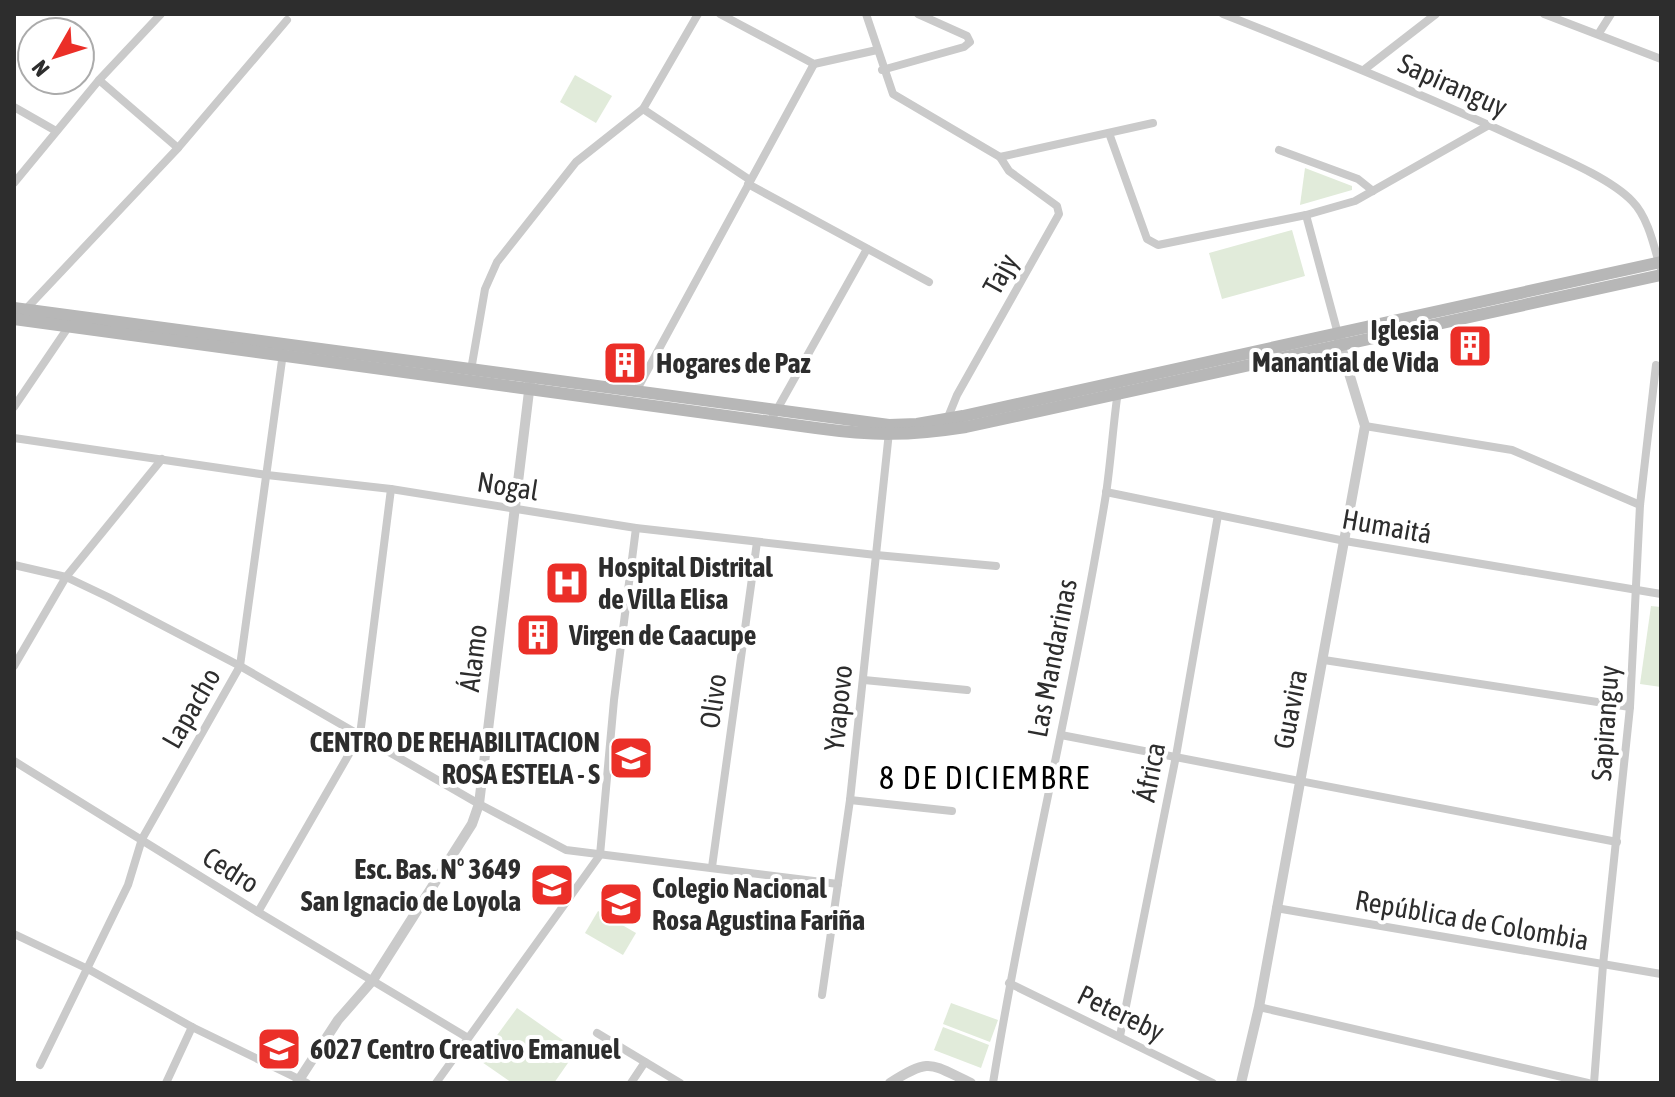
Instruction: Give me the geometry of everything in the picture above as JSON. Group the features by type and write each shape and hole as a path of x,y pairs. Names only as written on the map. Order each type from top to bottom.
{"main road":[{"path":"14,319 41,317 284,350 632,398 770,422 889,430 946,425 1661,267"},
{"path":"20,308 69,326 471,370 530,384"},
{"path":"632,398 777,410 889,430"}],"street":[{"path":"14,183 99,80 161,14"},
{"path":"471,370 485,289 497,262 576,162 643,109 698,14"},
{"path":"720,14 814,64 877,50"},
{"path":"866,14 882,70 893,94 1000,157 1153,123"},
{"path":"882,70 964,47 970,42 967,36 918,14"},
{"name":"Sapiranguy","path":"1225,14 1365,69 1570,163 1628,197 1644,218 1661,267"},
{"path":"1365,69 1436,14"},
{"path":"1544,14 1661,59"},
{"path":"1599,33 1611,14"},
{"path":"20,308 178,148 287,20"},
{"path":"632,398 814,64"},
{"path":"99,80 178,148"},
{"path":"14,107 56,131"},
{"path":"643,109 749,182 929,282"},
{"path":"1109,133 1147,239 1158,245 1306,215 1355,201 1489,125"},
{"path":"1279,150 1358,179 1373,191"},
{"name":"Tajy","path":"946,425 957,395 1059,214 1057,206 1009,171 1000,157"},
{"path":"1306,215 1339,340"},
{"path":"770,422 867,249"},
{"path":"14,407 69,326"},
{"name":"Guavira","path":"1241,1083 1259,1007 1365,426 1339,340"},
{"name":"Lapacho","path":"40,1065 128,885 142,839 240,666 284,350"},
{"name":"Sapiranguy","path":"1594,1083 1630,707 1640,505 1656,365"},
{"name":"Álamo","path":"301,1082 338,1020 373,980 472,824 479,804 530,384"},
{"name":"Las Mandarinas","path":"993,1083 1009,983 1061,735 1106,492 1118,388"},
{"path":"1365,426 1512,450 1640,505"},
{"name":"Yvapovo","path":"822,995 850,800 889,430"},
{"name":"Nogal","path":"14,438 267,475 391,489 636,528 996,566"},
{"path":"14,666 66,577 162,459"},
{"path":"258,912 360,735 391,489"},
{"name":"Humaitá","path":"1106,492 1345,541 1661,594"},
{"name":"África","path":"1120,1036 1176,756 1218,515"},
{"path":"436,1083 600,855 614,700 636,528"},
{"name":"Olivo","path":"712,867 757,542"},
{"path":"14,565 66,577 240,666 479,804 566,850 838,884"},
{"path":"1324,660 1630,707"},
{"path":"864,680 967,690"},
{"path":"1061,735 1617,842"},
{"name":"Cedro","path":"14,761 468,1038"},
{"path":"850,800 952,811"},
{"name":"República de Colombia","path":"1276,908 1661,974"},
{"path":"14,934 88,969 192,1027 301,1082"},
{"name":"Petereby","path":"1009,983 1213,1083"},
{"path":"1259,1007 1588,1083"},
{"path":"166,1083 192,1027"},
{"path":"597,1033 680,1083"},
{"path":"631,1083 645,1062"},
{"path":"890,1083 918,1066 926,1065 971,1083"}],"green space":[{"path":"575,75 612,96 596,123 560,102"},
{"path":"1305,168 1352,186 1352,190 1300,205"},
{"path":"1292,230 1305,276 1222,299 1209,253"},
{"path":"1651,606 1661,607 1661,687 1640,684"},
{"path":"598,911 636,933 623,955 585,933"},
{"path":"951,1003 998,1020 990,1042 943,1024"},
{"path":"517,1008 577,1050 554,1083 512,1083 479,1060"},
{"path":"943,1027 989,1045 981,1068 934,1050"}],"place":[{"name":"Iglesia Manantial de Vida","path":"1470,346"},
{"name":"Hogares de Paz","path":"625,363"},
{"name":"Hospital Distrital de Villa Elisa","path":"567,583"},
{"name":"Virgen de Caacupe","path":"538,635"},
{"name":"CENTRO DE REHABILITACION ROSA ESTELA - S","path":"631,758"},
{"name":"Esc. Bas. N° 3649 San Ignacio de Loyola","path":"552,885"},
{"name":"Colegio Nacional Rosa Agustina Fariña","path":"621,904"},
{"name":"6027 Centro Creativo Emanuel","path":"279,1049"}],"district":[{"name":"8 DE DICIEMBRE","path":"985,777"}]}
